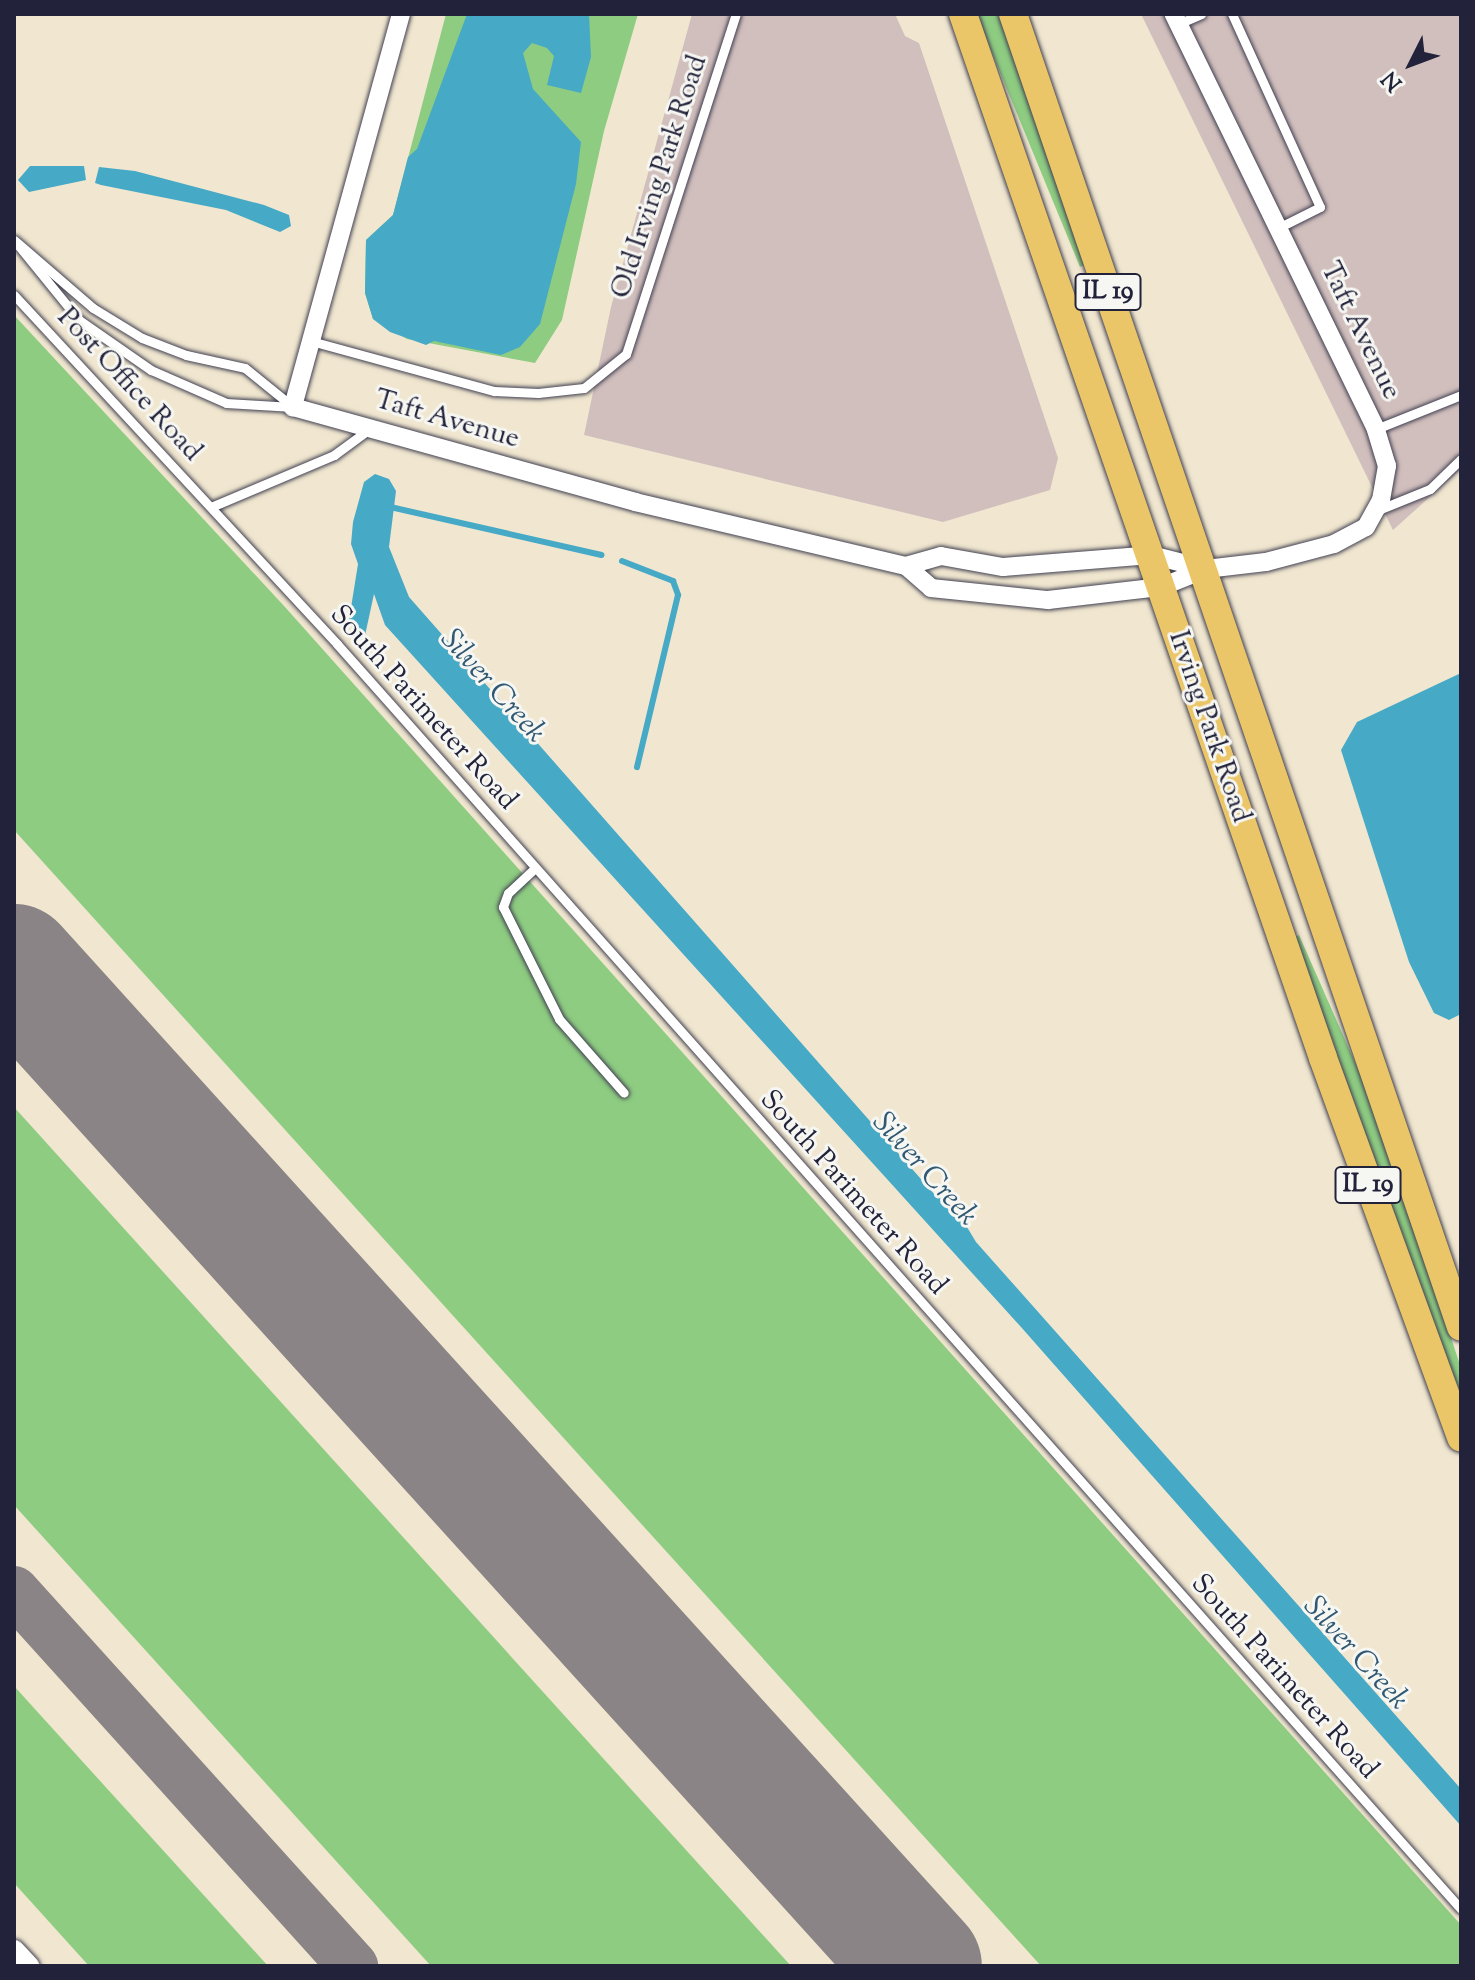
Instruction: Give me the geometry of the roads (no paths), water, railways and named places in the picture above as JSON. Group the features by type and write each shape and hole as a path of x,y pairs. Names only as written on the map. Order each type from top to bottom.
{"main road":[{"name":"Irving Park Road","path":"963,14 1461,1438"},
{"name":"Irving Park Road","path":"1013,14 1458,1310"}],"street":[{"path":"293,407 401,14"},
{"name":"Taft Avenue","path":"293,407 635,502 906,566 931,588 999,599 1048,600 1161,587 1206,569 1266,562 1334,544 1366,527 1375,511 1387,466 1376,429 1176,19"},
{"name":"Taft Avenue","path":"906,566 941,556 1003,567 1151,555 1206,569"},
{"path":"14,1951 28,1966"}],"lane":[{"name":"Old Irving Park Road","path":"311,341 479,387 538,393 584,388 626,354 736,14"},
{"path":"1176,19 1201,14"},
{"path":"1232,14 1320,207 1278,228"},
{"path":"16,243 79,320 151,370 226,403 293,407"},
{"name":"Taft Avenue","path":"16,243 93,308 142,338 197,358 245,368 293,407"},
{"name":"Post Office Road","path":"14,295 211,507"},
{"path":"1376,429 1461,395"},
{"path":"211,507 334,455 371,428"},
{"path":"1375,511 1430,489 1461,459"},
{"name":"South Parimeter Road","path":"211,507 1461,1909"},
{"path":"535,868 508,893 503,907 566,1031 624,1093"}],"water":[{"path":"467,14 589,14 591,57 581,93 547,85 554,56 547,48 532,43 523,53 533,89 581,142 576,184 540,324 520,347 501,355 434,341 426,345 390,332 373,319 365,293 366,240 393,215 408,157 417,149"},
{"path":"30,166 84,166 86,180 29,192 18,180"},
{"path":"99,167 135,171 264,205 289,215 291,226 280,232 226,210 101,185 95,183"},
{"path":"375,474 389,479 396,491 389,547 409,597 935,1195 953,1204 976,1242 1461,1789 1461,1826 1021,1327 385,625 374,594 364,640 349,620 358,564 351,544 353,522 364,482"},
{"path":"1461,673 1461,1014 1449,1020 1434,1013 1409,962 1341,750 1357,722"}],"waterway":[{"path":"386,506 601,555"},
{"path":"622,561 673,581 678,595 637,767"}],"water label":[{"name":"Silver Creek","path":"492,687"},
{"name":"Silver Creek","path":"924,1170"},
{"name":"Silver Creek","path":"1355,1654"}]}
